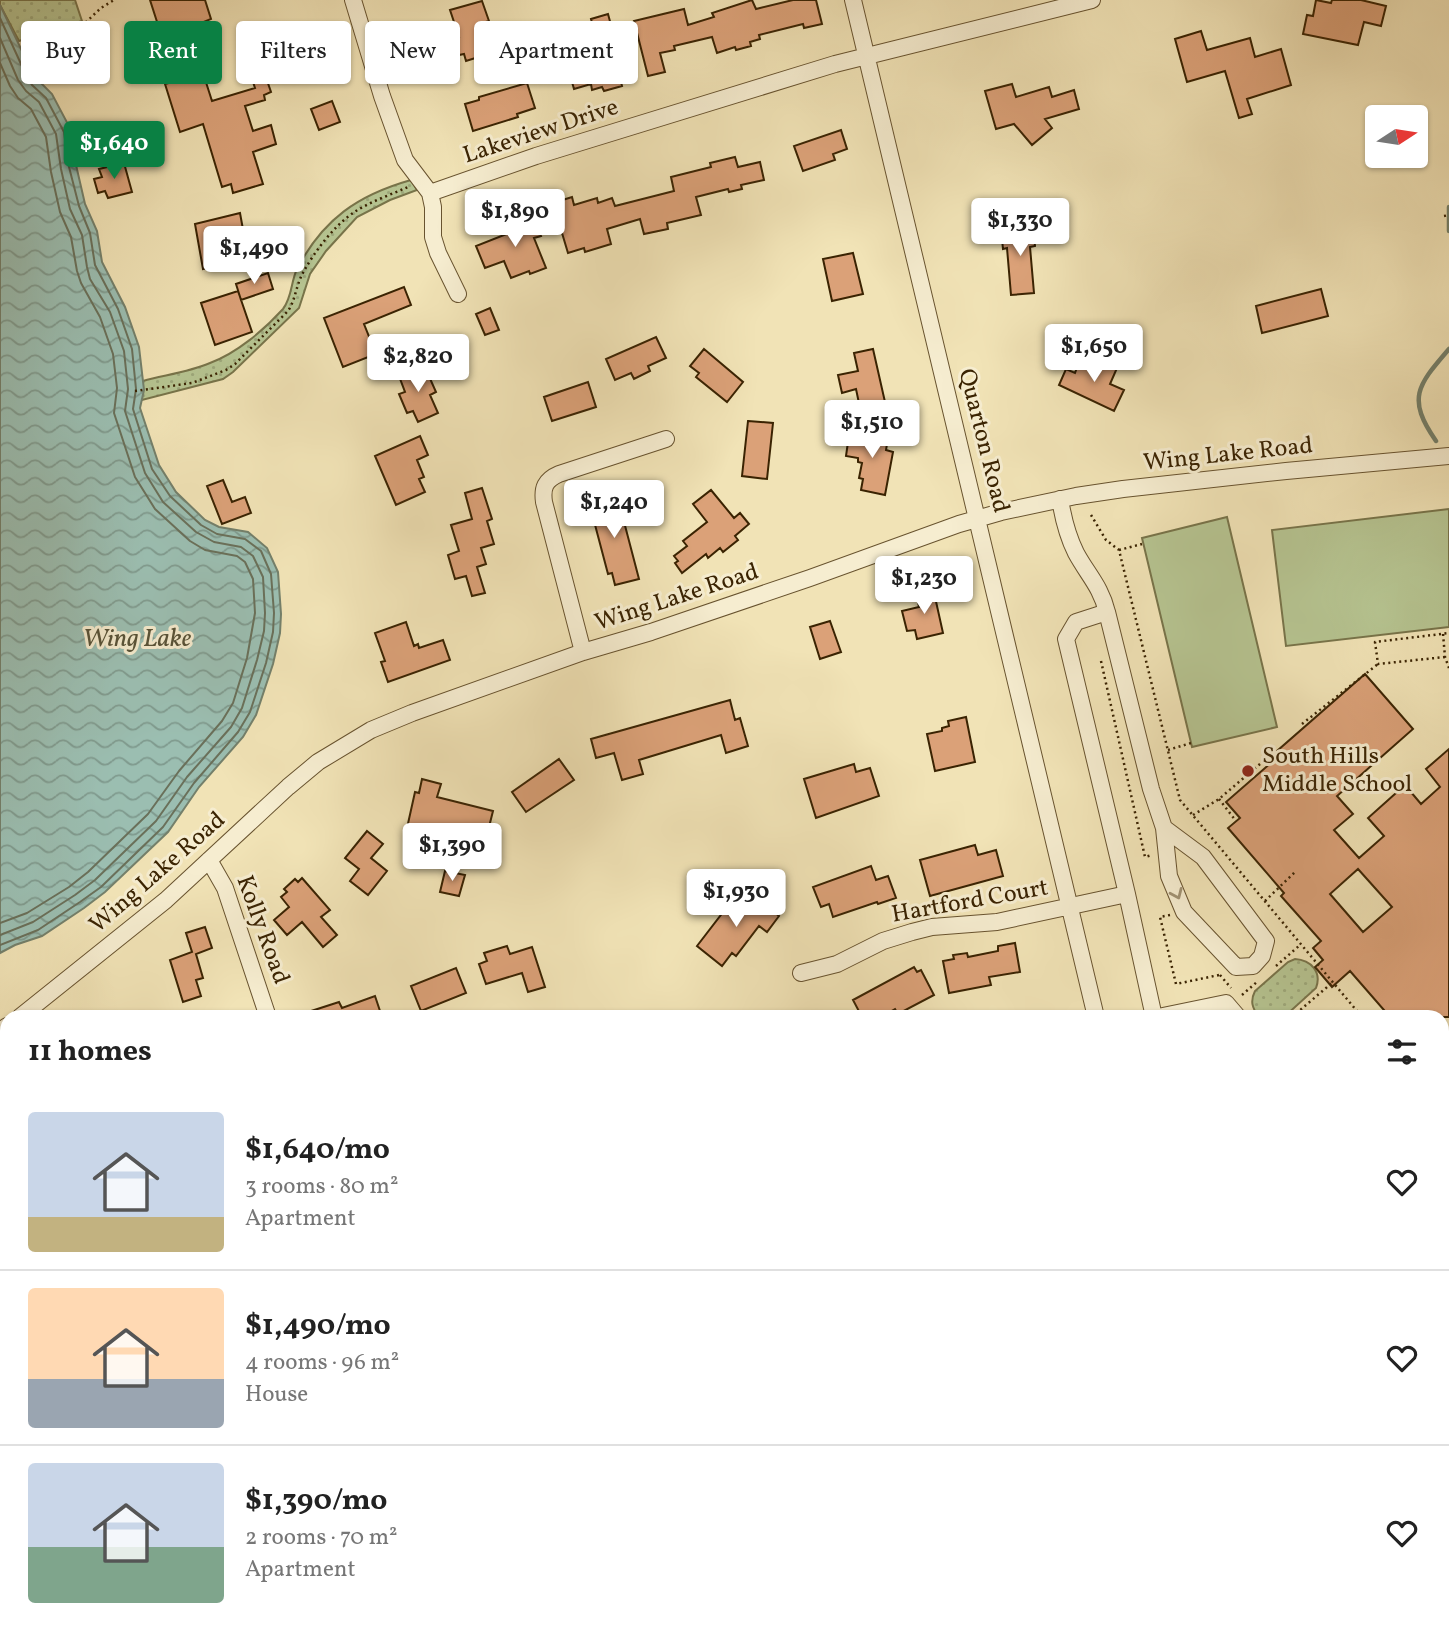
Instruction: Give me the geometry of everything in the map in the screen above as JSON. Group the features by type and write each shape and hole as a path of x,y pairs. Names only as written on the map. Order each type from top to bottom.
{"street":[{"path":"353,0 405,160 425,187 433,208 433,237 458,295"},
{"name":"Quarton Road","path":"853,0 979,518 1094,1010"},
{"name":"Lakeview Drive","path":"425,187 536,156 835,64 1092,0"},
{"path":"583,652 544,502 545,484 559,474 666,439"},
{"name":"Wing Lake Road","path":"39,1010 166,900 288,787 345,744 412,713 979,518 1059,499 1272,472 1449,456"},
{"path":"1059,499 1069,539 1103,595 1151,789 1164,828 1168,876 1184,912 1236,967 1253,966 1262,956 1266,940 1203,857 1164,828"},
{"path":"1107,612 1076,622 1066,639 1154,1010"},
{"name":"Kolly Road","path":"209,860 225,888 266,1010"},
{"name":"Hartford Court","path":"801,973 836,964 883,942 932,927 997,922 1128,894"},
{"path":"1191,1010 1226,1003 1232,1010"}],"path":[{"path":"87,21 114,0"},
{"path":"135,391 192,383 235,364 288,311 294,303 304,269 344,221 354,212 425,187"},
{"path":"1444,216 1449,215"},
{"path":"1091,514 1106,540 1119,550 1180,800 1356,1010"},
{"path":"1119,550 1142,544"},
{"path":"1443,633 1449,668"},
{"path":"1378,664 1375,642 1449,633"},
{"path":"1302,724 1378,664 1445,657"},
{"path":"1168,750 1191,743"},
{"path":"1193,815 1219,799 1274,751"},
{"path":"1219,799 1236,821"},
{"path":"1265,901 1295,872"},
{"path":"1170,915 1160,917 1177,984 1219,975"},
{"path":"1300,1010 1333,982"}],"green space":[{"path":"0,0 75,0 82,21 21,21 19,41 0,5"},
{"path":"411,180 417,190 357,217 326,251 310,274 299,308 233,372 223,379 142,400 143,381 210,363 259,333 286,305 297,269 318,236 344,211 358,202 374,193"},
{"path":"1449,509 1449,627 1286,646 1272,530"},
{"path":"1227,517 1277,727 1192,747 1142,538"},
{"path":"1295,959 1310,964 1318,977 1316,988 1292,1010 1255,1010 1252,1004 1255,991"}],"water":[{"name":"Wing Lake","path":"0,5 21,49 21,84 42,84 52,94 71,130 85,204 97,231 102,262 125,307 139,347 144,390 140,408 159,465 176,492 205,520 219,527 248,532 267,548 278,572 281,614 273,664 256,715 243,737 199,787 168,832 105,892 84,908 42,936 0,953"}],"building":[{"path":"150,0 205,0 211,19 206,21 157,21"},
{"path":"752,0 756,9 793,0 816,0 822,24 804,28 803,24 759,35 760,39 750,42 751,46 736,50 735,47 717,53 712,37 674,46 675,50 660,53 665,72 648,76 638,37 638,21 634,21 684,9 688,25 714,17 712,13"},
{"path":"1316,0 1331,3 1332,0 1361,0 1386,6 1381,26 1364,22 1358,45 1303,34 1307,15 1313,16"},
{"path":"482,1 489,21 474,21 474,58 466,61 464,54 460,55 460,21 454,21 450,10"},
{"path":"608,14 610,21 592,21"},
{"path":"1201,31 1207,50 1250,38 1255,57 1281,49 1291,85 1247,99 1252,114 1239,118 1225,71 1187,82 1175,39"},
{"path":"165,84 207,84 212,101 255,88 254,84 268,84 271,92 264,95 265,100 245,106 253,131 271,125 276,144 253,152 263,184 233,193 231,184 222,187 203,124 180,132"},
{"path":"527,84 535,108 517,114 518,117 473,131 465,104 479,100 479,97"},
{"path":"573,84 591,84 574,89"},
{"path":"591,84 622,86 604,91 602,87 592,90"},
{"path":"1012,84 1016,97 1049,87 1052,97 1074,90 1079,109 1045,119 1052,128 1032,145 1014,124 996,129 985,91"},
{"path":"332,101 340,122 319,130 311,109"},
{"path":"841,130 847,149 833,154 835,160 803,171 794,146"},
{"path":"735,157 738,167 760,162 764,180 741,185 742,189 729,192 728,189 696,197 701,215 667,223 668,229 644,234 640,219 607,229 611,244 585,252 584,248 568,253 553,203 572,197 574,205 597,198 598,203 612,198 615,206 674,191 671,177 711,167 710,163"},
{"path":"124,163 132,192 108,198 105,191 98,193 94,179 102,177 99,169"},
{"path":"531,212 541,236 534,238 546,268 511,278 504,261 485,268 476,246 519,229 515,219"},
{"path":"240,213 244,235 230,238 234,263 203,269 195,224"},
{"path":"1033,226 1035,246 1030,247 1034,293 1011,295 1007,248 1003,249 1001,229"},
{"path":"853,253 863,294 832,301 823,259"},
{"path":"268,273 273,289 241,300 236,284"},
{"path":"404,287 411,305 364,324 376,354 343,367 324,318"},
{"path":"1321,289 1328,316 1262,333 1256,306"},
{"path":"238,291 252,332 215,345 201,303"},
{"path":"490,308 499,330 485,335 476,314"},
{"path":"656,337 666,358 648,366 650,371 634,379 631,373 615,380 606,359"},
{"path":"452,344 459,361 430,373 423,356"},
{"path":"704,349 743,382 727,402 696,377 699,373 690,366"},
{"path":"873,349 885,402 860,408 856,389 842,393 838,375 858,371 854,353"},
{"path":"1098,359 1117,368 1110,384 1124,390 1114,411 1059,385 1066,369 1075,373 1078,365 1093,371"},
{"path":"424,365 436,392 430,395 438,413 418,422 413,411 407,413 399,394 405,392 399,376"},
{"path":"588,382 596,407 552,421 544,397"},
{"path":"748,421 773,423 767,479 742,476"},
{"path":"868,429 889,432 886,450 893,452 885,495 861,490 863,479 859,478 862,463 858,462 858,458 846,456 849,435 866,438"},
{"path":"420,436 428,455 417,460 424,477 419,479 425,492 396,505 375,456"},
{"path":"223,480 232,502 245,497 251,513 222,524 207,486"},
{"path":"482,488 492,519 487,521 494,544 481,548 486,564 477,567 485,593 472,596 466,576 455,579 448,555 459,551 451,525 472,519 465,493"},
{"path":"711,490 734,518 740,513 749,524 735,536 738,540 723,552 720,548 708,558 706,554 682,573 674,556 687,546 683,541 707,522 693,504"},
{"path":"617,495 639,579 615,585 612,573 608,574 589,502"},
{"path":"933,588 943,633 917,639 915,630 907,631 902,611 919,607 916,592"},
{"path":"830,621 841,652 820,659 810,627"},
{"path":"406,622 414,646 418,644 419,648 443,640 450,660 388,682 381,662 385,661 375,633"},
{"path":"1365,674 1413,729 1337,796 1353,814 1334,830 1359,858 1384,836 1368,818 1405,785 1421,804 1440,787 1426,769 1449,749 1449,1010 1384,1010 1350,971 1332,987 1315,967 1323,960 1313,948 1321,941 1281,896 1284,893 1228,828 1240,818 1226,802 1280,755 1277,751","holes":["1358,869 1392,907 1363,932 1330,894"]},
{"path":"730,700 735,720 740,718 748,746 726,753 721,735 639,760 643,774 622,780 614,753 596,758 591,739"},
{"path":"966,717 975,762 935,771 927,734 942,731 942,728 949,726 948,721"},
{"path":"559,759 574,780 526,812 512,792"},
{"path":"854,764 856,772 870,768 879,796 816,818 804,779"},
{"path":"422,779 441,784 437,797 493,811 484,847 423,832 420,842 408,839 410,829 407,828 415,792 419,793"},
{"path":"367,831 383,844 371,858 387,871 368,895 350,881 359,869 345,858"},
{"path":"975,845 978,855 996,850 1003,876 930,896 920,860"},
{"path":"871,866 876,880 888,876 896,898 833,917 829,904 821,907 813,887"},
{"path":"445,871 465,875 459,896 440,892"},
{"path":"302,878 330,910 321,917 337,935 323,947 302,922 287,935 274,920 289,907 281,897 287,892 284,889 295,879 298,882"},
{"path":"756,897 779,916 767,932 759,926 736,956 732,953 722,966 697,946 724,911 728,914 740,899 749,906"},
{"path":"205,927 212,948 196,954 203,978 196,980 201,996 183,1002 170,960 192,952 186,933"},
{"path":"1015,943 1020,972 989,977 991,985 949,993 943,961 954,959 953,955 967,953 968,957 998,951 998,946"},
{"path":"507,946 510,954 532,947 545,987 528,992 522,973 486,984 479,964 487,961 484,953"},
{"path":"914,967 917,972 921,970 934,995 906,1010 858,1010 853,1000"},
{"path":"456,968 466,993 421,1010 411,986"},
{"path":"375,996 380,1010 314,1010 339,1002 342,1008"}],"waterway":[{"path":"1449,207 1449,231"},
{"path":"1436,441 1421,414 1420,392 1423,383 1449,349"}],"place":[{"name":"South Hills Middle School","path":"1248,771"}]}
